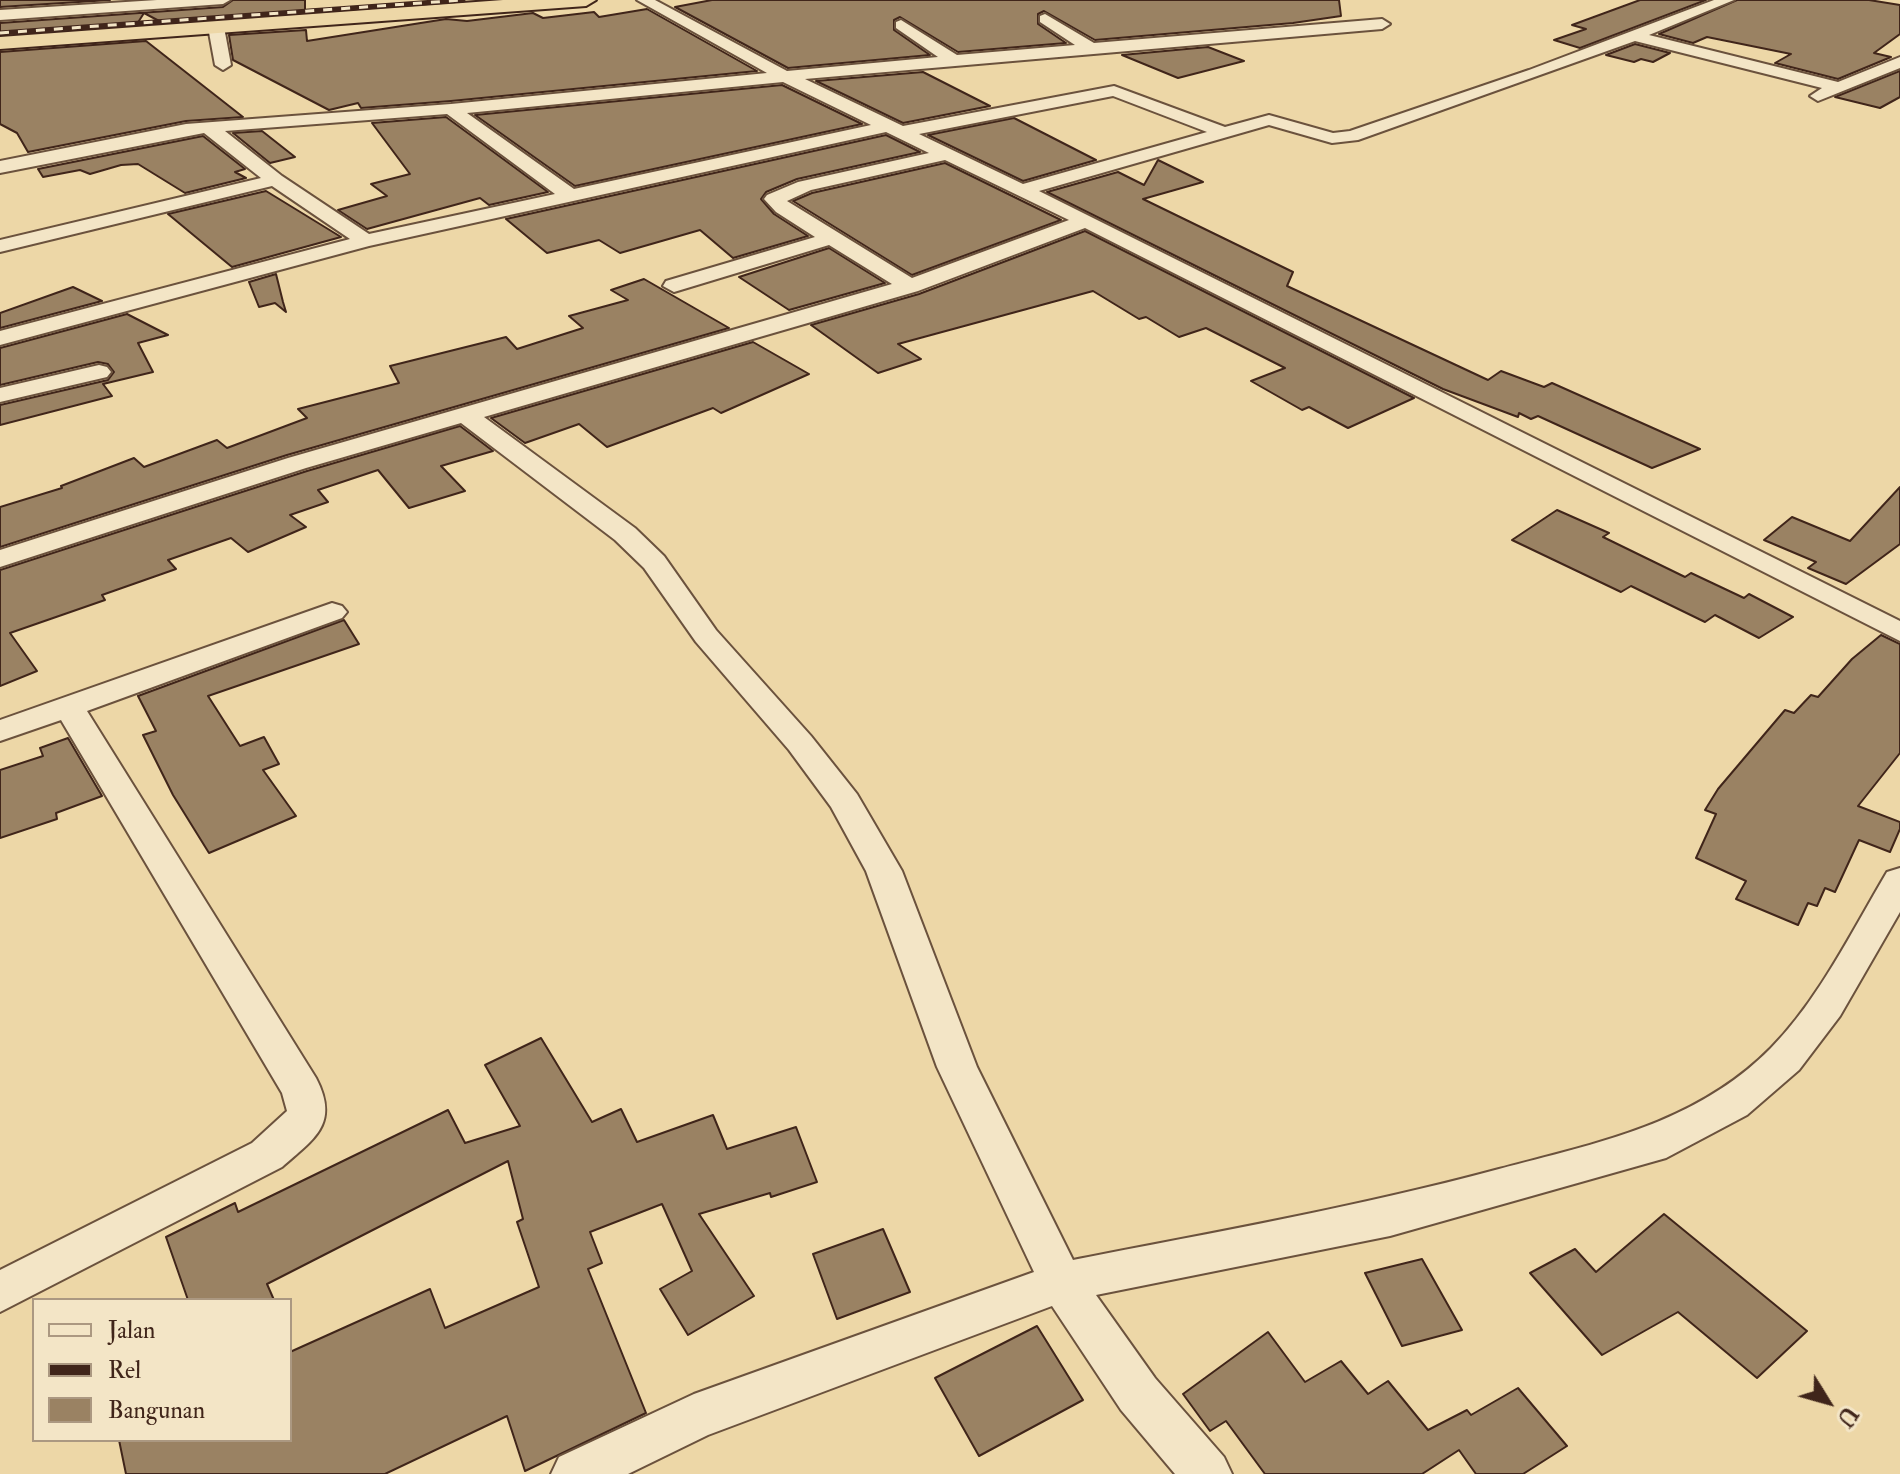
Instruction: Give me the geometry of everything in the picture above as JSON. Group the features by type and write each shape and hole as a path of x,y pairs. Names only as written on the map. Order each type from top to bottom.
{"highway":[{"path":"0,43 586,0"}],"street":[{"path":"0,15 223,0"},
{"path":"644,0 782,75 1086,221 1900,632"},
{"path":"1022,190 1272,120 1328,137 1345,138 1635,36 1727,0"},
{"path":"1045,19 1092,49"},
{"path":"0,167 153,134 208,127 451,109 782,75 1382,24"},
{"path":"901,25 954,60"},
{"path":"216,27 223,65"},
{"path":"1635,36 1838,87"},
{"path":"1808,101 1900,62"},
{"path":"0,338 366,241 568,194 896,129 1114,91 1225,133"},
{"path":"451,109 568,194"},
{"path":"208,127 275,180 366,241"},
{"path":"910,286 783,208 775,198 805,186 948,154"},
{"path":"0,246 275,180"},
{"path":"0,559 282,467 910,286 1086,221"},
{"path":"674,286 832,238"},
{"path":"0,395 99,372"},
{"path":"466,415 625,534 654,562 706,636 800,743 845,802 884,871 957,1067 1061,1282 1138,1394 1207,1474"},
{"path":"0,731 332,612"},
{"path":"0,1292 255,1162 297,1132 307,1111 302,1090 69,707"},
{"path":"576,1474 694,1417 1061,1282 1390,1217 1651,1146 1733,1103 1785,1059 1826,1006 1900,881"}],"building":[{"path":"0,0 110,0 0,7"},
{"path":"233,0 305,0 305,12 161,22 144,13 137,24 0,34 0,23 223,7"},
{"path":"712,0 1339,0 1341,16 1095,40 1044,11 1038,14 1038,24 1066,43 958,52 900,17 894,20 894,30 930,55 788,68 675,7"},
{"path":"1640,0 1706,0 1580,48 1554,40 1586,29 1572,25"},
{"path":"1737,0 1869,0 1900,5 1900,34 1874,53 1891,57 1838,79 1775,63 1791,54 1707,37 1693,43 1659,34"},
{"path":"647,9 757,71 451,101 361,108 358,103 329,110 233,60 229,35 306,30 307,41 446,19 467,21 533,13 543,18 594,12 599,17"},
{"path":"146,41 243,117 186,121 28,152 17,133 0,124 0,52"},
{"path":"1635,44 1670,53 1653,62 1641,59 1634,62 1606,55"},
{"path":"1208,47 1244,61 1178,78 1122,55"},
{"path":"1900,71 1900,97 1880,108 1835,97"},
{"path":"923,72 990,106 903,123 816,81"},
{"path":"782,85 862,124 575,186 475,115"},
{"path":"446,117 548,192 489,205 480,198 367,229 338,210 387,196 371,184 410,174 372,123"},
{"path":"1014,118 1096,160 1023,181 928,135"},
{"path":"262,131 295,157 270,163 233,133"},
{"path":"886,135 920,152 797,179 766,192 761,199 774,214 808,236 733,258 700,230 620,253 599,240 547,253 506,219"},
{"path":"203,136 245,169 235,172 246,178 185,193 138,164 121,165 90,174 80,170 43,177 38,169"},
{"path":"1158,160 1203,182 1143,199 1293,272 1287,286 1488,380 1501,371 1544,387 1552,383 1700,449 1652,468 1538,416 1531,419 1519,413 1518,417 1443,389 1047,192 1118,172 1144,185"},
{"path":"945,163 1061,220 912,275 793,201 812,193"},
{"path":"266,191 341,237 232,267 168,214"},
{"path":"1085,231 1414,398 1348,428 1309,407 1302,410 1251,381 1285,368 1206,328 1179,337 1146,317 1139,319 1093,291 898,344 921,359 878,373 811,325 919,294"},
{"path":"829,248 885,283 789,310 739,277"},
{"path":"276,274 286,312 275,303 259,307 249,282"},
{"path":"644,279 729,328 287,455 0,547 0,507 62,488 134,458 144,467 217,440 227,448 307,418 298,409 399,383 390,366 506,337 517,349 583,328 569,316 628,300 611,290"},
{"path":"73,287 102,301 0,328 0,313"},
{"path":"127,314 168,335 138,343 153,372 103,384 112,396 0,425 0,405 108,380 114,372 108,364 98,362 0,385 0,348"},
{"path":"753,342 809,374 721,413 713,408 607,447 579,424 525,443 491,418"},
{"path":"460,426 493,451 441,466 465,491 409,508 378,470 318,490 328,502 290,515 306,527 248,552 231,538 168,560 176,569 102,595 105,600 10,633 37,671 0,686 0,570 307,471"},
{"path":"1900,487 1900,544 1846,584 1808,568 1816,562 1764,540 1792,517 1850,541"},
{"path":"1557,510 1609,533 1603,537 1685,577 1691,573 1744,598 1749,594 1793,617 1759,638 1715,615 1705,622 1631,586 1621,592 1512,540"},
{"path":"344,620 359,644 208,696 240,746 264,737 279,764 263,770 296,816 209,853 173,795 143,735 156,731 138,696"},
{"path":"1881,635 1900,644 1900,753 1858,806 1900,822 1900,829 1890,852 1859,840 1835,892 1825,888 1817,906 1808,903 1798,925 1736,899 1746,881 1696,858 1716,814 1705,810 1718,789 1785,710 1794,713 1811,695 1818,697 1852,659"},
{"path":"68,738 102,796 56,813 57,819 0,838 0,770 43,756 40,748"},
{"path":"541,1038 592,1122 621,1109 637,1142 713,1115 727,1149 796,1127 817,1182 771,1197 770,1193 699,1214 754,1296 688,1335 660,1289 692,1271 662,1204 590,1232 602,1263 588,1269 646,1413 525,1471 507,1416 385,1474 126,1474 119,1442 292,1442 292,1351 430,1289 445,1328 539,1287 517,1222 523,1219 508,1161 267,1284 273,1298 187,1298 166,1237 235,1203 238,1212 448,1110 465,1143 520,1126 485,1065"},
{"path":"1664,1214 1807,1331 1757,1378 1678,1312 1602,1355 1530,1273 1575,1249 1596,1272"},
{"path":"883,1229 910,1292 837,1319 813,1254"},
{"path":"1422,1259 1462,1330 1402,1346 1365,1273"},
{"path":"1037,1326 1083,1400 979,1456 935,1378"},
{"path":"1268,1332 1305,1382 1341,1361 1368,1394 1388,1381 1428,1430 1467,1410 1471,1415 1518,1388 1567,1446 1523,1474 1476,1474 1459,1450 1422,1474 1265,1474 1226,1421 1210,1431 1183,1394"}],"railway":[{"path":"0,33 463,0"}]}
